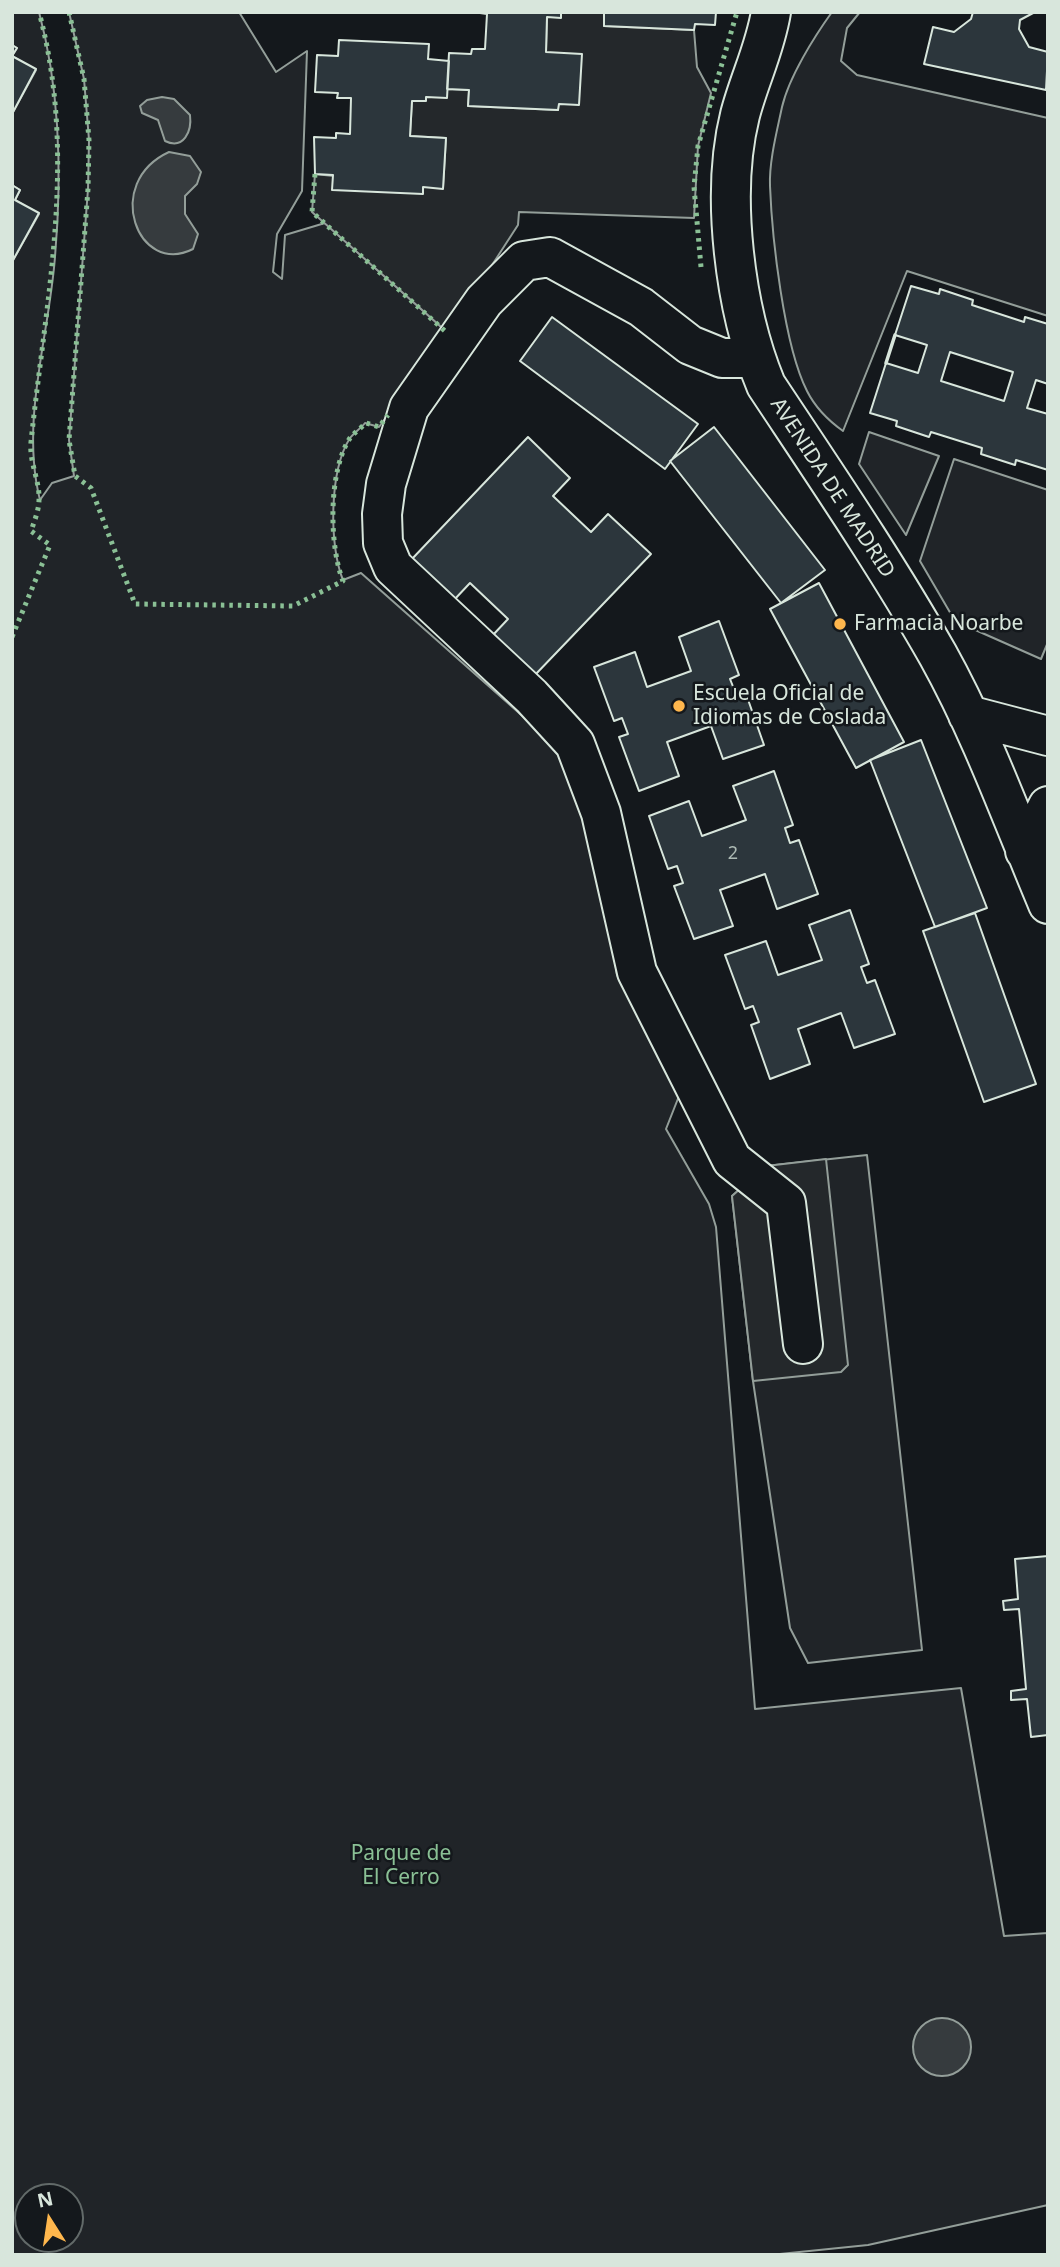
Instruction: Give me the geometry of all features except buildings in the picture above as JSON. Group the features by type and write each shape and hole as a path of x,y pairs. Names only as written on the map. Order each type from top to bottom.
{"street":[{"name":"AVENIDA DE MADRID","path":"791,12 768,29 740,115 731,174 736,261 755,358 766,385 877,554 939,657 968,715 1048,904"},
{"path":"755,358 723,358 690,345 640,307 550,257 524,261 484,301 409,408 386,484 382,514 383,543 393,567 531,696 575,744 601,813 637,972 732,1160 786,1203 803,1344"},
{"path":"968,715 1048,736"},
{"path":"1025,850 1048,806"}],"green space":[{"name":"Parque de El Cerro","path":"12,12 39,12 55,102 59,164 52,287 34,409 33,440 40,500 52,483 74,476 69,440 88,189 89,140 84,79 69,12 239,12 276,72 307,51 302,191 277,234 273,272 282,279 285,235 325,223 448,333 379,427 365,423 350,438 343,452 333,509 338,565 343,580 361,573 562,751 597,839 617,975 681,1091 666,1129 709,1204 716,1227 755,1709 961,1688 1004,1936 1048,1933 1048,2205 868,2245 770,2255 12,2255 12,262 39,214 15,200 20,190 12,185 12,114 36,70 12,56 17,48 12,45"},
{"path":"832,12 860,12 847,28 841,61 857,75 1048,118 1048,316 907,271 843,431 814,403 799,371 781,291 770,186 774,146 785,95 803,58"},
{"path":"869,432 939,456 906,535 859,464"},
{"path":"954,459 1048,490 1048,642 1041,659 955,621 920,561"},
{"path":"867,1155 922,1650 808,1663 790,1628 753,1381 732,1196 766,1166"}],"shaded area":[{"path":"561,12 604,12 604,26 694,30 697,67 711,93 698,146 694,218 519,212 518,225 448,333 312,212 315,174 443,188 446,138 410,136 412,101 425,101 426,97 447,89 469,90 468,106 558,110 546,52 547,17 561,17"},
{"path":"162,97 174,99 190,115 188,133 177,143 165,141 158,120 142,113 140,106 147,100"},
{"path":"169,152 190,156 201,172 197,184 185,196 185,214 198,234 193,249 173,254 157,250 144,239 135,223 133,204 137,184 149,166"},
{"path":"826,1159 848,1365 841,1372 753,1381 732,1196 766,1166"},
{"path":"942,2018 958,2023 966,2031 971,2047 966,2063 958,2071 942,2076 926,2071 918,2063 913,2047 918,2031 926,2023"}],"hedge":[{"path":"12,637 50,545 31,531 39,500 31,442 50,280 58,174 50,66 39,12"},
{"path":"69,12 84,79 89,140 88,189 69,440 75,476 91,488 135,604 293,606 343,581 333,529 334,489 338,469 350,438 366,423 379,427 388,415"},
{"path":"701,267 694,187 698,146 737,12"},
{"path":"315,174 312,212 446,332"}],"wall":[{"path":"886,363 895,335"}],"place":[{"name":"Farmacia Noarbe","path":"840,624"},
{"name":"Escuela Oficial de Idiomas de Coslada","path":"679,706"}]}
